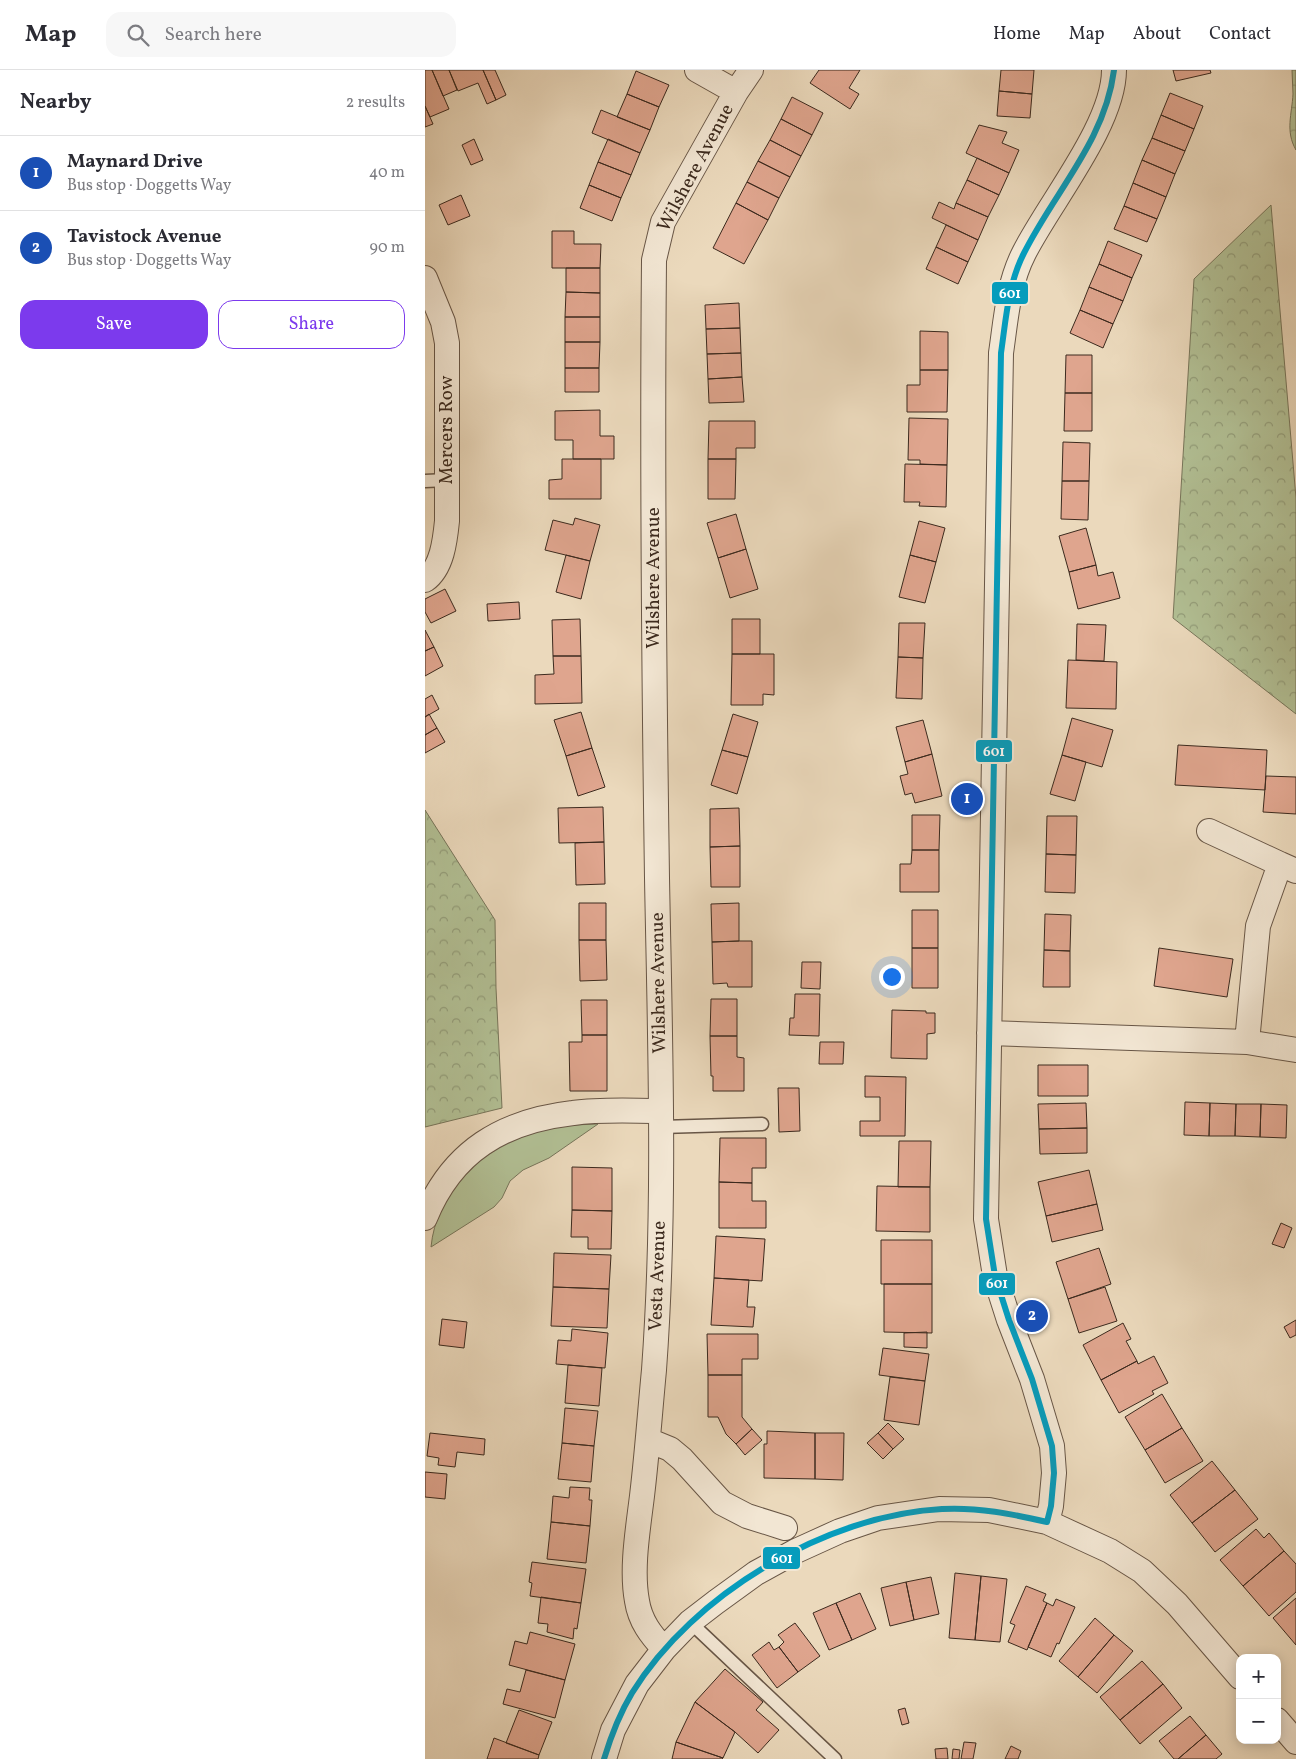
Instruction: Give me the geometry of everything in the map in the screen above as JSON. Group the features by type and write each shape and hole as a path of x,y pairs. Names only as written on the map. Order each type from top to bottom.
{"street":[{"path":"697,70 736,92"},
{"name":"Wilshere Avenue","path":"661,1119 654,651 654,260 663,222 736,92 751,70"},
{"path":"1047,1522 1051,1506 1054,1473 1052,1446 1032,1378 1009,1320 995,1276 987,1219 1001,353 1010,291 1023,254 1095,134 1104,113 1114,79 1114,70"},
{"name":"Mercers Row","path":"425,278 443,322 447,343 436,480 447,521 445,544 437,564 425,580"},
{"path":"1209,832 1288,867 1258,926 1247,1042"},
{"path":"989,1033 1247,1042 1296,1050"},
{"path":"425,1218 441,1185 449,1174 472,1150 502,1131 538,1118 574,1112 661,1119"},
{"name":"Vesta Avenue","path":"661,1119 659,1296 635,1578 637,1602 645,1625 664,1649"},
{"path":"648,1440 670,1449 682,1459 722,1503 747,1516 785,1528"},
{"path":"604,1759 613,1730 637,1684 664,1649 690,1622 756,1573 839,1531 878,1518 939,1509 989,1510 1047,1522 1110,1551 1142,1571 1177,1604 1236,1672"},
{"path":"1281,1725 1296,1742"}],"lane":[{"path":"661,1119 762,1124"},
{"path":"690,1622 835,1759"}],"green space":[{"path":"1292,70 1296,70 1296,150 1290,129 1293,94"},
{"path":"1271,205 1296,498 1296,714 1173,618 1194,279"},
{"path":"425,810 495,920 496,988 502,1108 425,1127"},
{"path":"598,1124 549,1158 523,1170 510,1181 502,1198 494,1207 431,1247 441,1210 451,1193 462,1177 492,1152 509,1142 535,1131 562,1126"}],"building":[{"path":"425,70 432,70 449,109 430,117 425,106"},
{"path":"432,70 449,70 457,90 443,96"},
{"path":"449,70 483,70 496,100 487,104 478,83 458,91"},
{"path":"483,70 495,70 506,95 496,100"},
{"path":"819,70 860,70 849,88 859,94 850,109 810,83"},
{"path":"1001,70 1034,70 1032,94 999,91"},
{"path":"1173,70 1210,70 1211,73 1176,81"},
{"path":"636,71 669,85 659,107 627,94"},
{"path":"999,91 1032,94 1030,118 997,116"},
{"path":"1170,93 1203,106 1194,129 1161,115"},
{"path":"627,94 659,107 650,130 617,117"},
{"path":"792,97 823,113 812,135 781,119"},
{"path":"425,106 433,124 425,127"},
{"path":"601,110 650,130 640,153 592,133"},
{"path":"1161,115 1194,129 1185,151 1152,138"},
{"path":"781,119 812,135 801,156 770,140"},
{"path":"979,125 1007,132 1002,143 1019,150 1009,173 966,153"},
{"path":"1152,138 1185,151 1175,174 1142,160"},
{"path":"474,139 483,160 471,165 462,145"},
{"path":"608,139 640,153 631,175 598,162"},
{"path":"770,140 801,156 790,177 758,161"},
{"path":"977,158 1009,173 999,195 967,180"},
{"path":"1142,160 1175,174 1166,197 1133,183"},
{"path":"758,161 790,177 779,198 747,182"},
{"path":"598,162 631,175 621,198 589,185"},
{"path":"967,180 999,195 988,217 956,203"},
{"path":"747,182 779,198 768,220 736,203"},
{"path":"1133,183 1166,197 1157,219 1124,206"},
{"path":"589,185 621,198 612,221 580,208"},
{"path":"461,195 470,216 448,225 439,205"},
{"path":"939,202 954,209 956,203 988,217 978,240 932,218"},
{"path":"736,203 768,220 744,264 713,248"},
{"path":"1124,206 1157,219 1147,242 1114,229"},
{"path":"946,225 978,240 968,262 936,247"},
{"path":"552,231 574,231 574,244 601,244 600,268 552,268"},
{"path":"1108,241 1142,255 1132,278 1099,264"},
{"path":"936,247 968,262 958,284 926,269"},
{"path":"1099,264 1132,278 1123,301 1089,287"},
{"path":"566,268 600,268 600,293 566,292"},
{"path":"1089,287 1123,301 1113,324 1080,310"},
{"path":"566,292 600,293 600,317 565,317"},
{"path":"739,303 740,328 706,329 705,305"},
{"path":"1080,310 1113,324 1103,348 1070,333"},
{"path":"565,317 600,317 600,342 565,342"},
{"path":"740,328 741,353 707,354 706,329"},
{"path":"920,331 948,332 948,370 920,370"},
{"path":"565,342 600,342 599,368 565,368"},
{"path":"741,353 742,377 708,379 707,354"},
{"path":"1066,355 1092,355 1092,393 1065,393"},
{"path":"565,368 599,368 599,392 565,392"},
{"path":"920,370 948,370 947,412 907,412 907,385 920,385"},
{"path":"742,377 744,402 709,403 708,379"},
{"path":"1065,393 1092,393 1092,431 1064,431"},
{"path":"600,410 600,436 614,436 614,459 573,459 573,440 555,440 555,411"},
{"path":"909,418 948,419 947,465 920,464 920,460 908,460"},
{"path":"709,421 755,421 755,448 736,448 736,459 708,459"},
{"path":"1063,442 1090,443 1089,481 1062,481"},
{"path":"562,459 601,459 601,499 549,499 549,480 562,479"},
{"path":"708,459 736,459 735,499 708,499"},
{"path":"905,464 947,465 946,507 919,506 920,502 904,502"},
{"path":"1062,481 1089,481 1088,520 1061,519"},
{"path":"736,514 746,549 718,558 707,523"},
{"path":"575,518 600,525 590,561 545,550 553,520 573,525"},
{"path":"919,521 945,528 936,562 910,555"},
{"path":"1086,528 1096,565 1069,572 1059,536"},
{"path":"746,549 758,589 730,598 718,558"},
{"path":"566,555 590,561 581,599 556,592"},
{"path":"910,555 936,562 925,603 899,597"},
{"path":"1096,565 1098,576 1113,572 1120,598 1078,609 1069,572"},
{"path":"445,589 456,611 431,623 425,612 425,599"},
{"path":"519,602 520,619 488,621 487,604"},
{"path":"580,619 581,656 553,656 552,620"},
{"path":"732,619 760,619 760,654 732,654"},
{"path":"899,623 925,623 923,658 898,657"},
{"path":"1077,624 1106,625 1104,661 1076,660"},
{"path":"425,630 434,647 425,651"},
{"path":"434,647 443,666 425,676 425,651"},
{"path":"732,654 774,654 774,695 763,694 763,705 731,705"},
{"path":"553,656 581,656 582,703 535,704 535,675 554,674"},
{"path":"898,657 923,658 922,699 896,698"},
{"path":"1068,660 1117,662 1116,709 1066,708"},
{"path":"432,695 439,709 425,717 425,699"},
{"path":"581,712 592,748 566,756 554,720"},
{"path":"429,714 437,728 425,735 425,717"},
{"path":"733,714 758,722 748,757 722,750"},
{"path":"1072,718 1113,730 1102,767 1062,755"},
{"path":"923,720 932,754 905,762 896,727"},
{"path":"437,728 445,742 425,753 425,735"},
{"path":"1178,745 1267,750 1265,790 1175,785"},
{"path":"592,748 605,787 578,796 566,756"},
{"path":"722,750 748,757 737,794 711,785"},
{"path":"932,754 942,796 915,803 912,793 905,795 900,776 908,774 905,762"},
{"path":"1062,755 1086,762 1075,801 1050,794"},
{"path":"1266,776 1296,777 1296,814 1263,812"},
{"path":"603,807 604,842 559,843 558,808"},
{"path":"739,808 740,846 710,847 710,809"},
{"path":"912,815 940,815 939,850 912,850"},
{"path":"1047,816 1077,816 1076,855 1046,854"},
{"path":"604,842 605,884 576,885 575,843"},
{"path":"740,846 740,887 711,887 710,847"},
{"path":"912,850 939,850 939,892 900,892 900,864 911,864"},
{"path":"1046,854 1076,855 1075,893 1045,892"},
{"path":"579,903 606,903 606,940 579,940"},
{"path":"739,903 739,941 712,942 711,904"},
{"path":"912,910 938,910 938,948 912,948"},
{"path":"1045,914 1071,915 1070,951 1044,950"},
{"path":"579,940 606,940 607,980 580,981"},
{"path":"752,941 752,987 728,987 727,983 713,984 712,942"},
{"path":"912,948 938,948 938,988 912,988"},
{"path":"1159,948 1233,959 1227,997 1154,986"},
{"path":"1044,950 1070,951 1070,987 1043,987"},
{"path":"802,962 821,962 820,989 801,988"},
{"path":"795,994 820,994 819,1036 789,1035 790,1018 794,1018"},
{"path":"711,999 737,999 737,1036 710,1036"},
{"path":"581,1000 607,1000 607,1035 582,1035"},
{"path":"892,1010 935,1013 935,1033 927,1034 927,1059 891,1058"},
{"path":"582,1035 607,1035 607,1091 570,1091 569,1042 582,1042"},
{"path":"710,1036 737,1036 737,1057 744,1058 744,1091 713,1091"},
{"path":"820,1042 844,1042 843,1064 819,1064"},
{"path":"1038,1065 1088,1065 1088,1096 1038,1096"},
{"path":"865,1076 906,1077 905,1136 860,1136 860,1121 880,1121 880,1097 865,1097"},
{"path":"778,1088 799,1088 800,1131 779,1132"},
{"path":"1185,1102 1210,1103 1209,1136 1184,1135"},
{"path":"1086,1103 1087,1128 1039,1129 1038,1104"},
{"path":"1210,1103 1236,1104 1235,1136 1209,1136"},
{"path":"1236,1104 1261,1104 1260,1137 1235,1136"},
{"path":"1261,1104 1287,1105 1286,1138 1260,1137"},
{"path":"1087,1128 1087,1153 1040,1154 1039,1129"},
{"path":"720,1138 766,1138 766,1168 752,1168 752,1183 719,1182"},
{"path":"899,1141 931,1141 930,1187 898,1187"},
{"path":"572,1167 612,1168 612,1211 572,1210"},
{"path":"1089,1170 1097,1204 1046,1216 1038,1182"},
{"path":"719,1182 752,1183 752,1201 766,1201 766,1228 719,1228"},
{"path":"877,1186 930,1187 930,1232 876,1231"},
{"path":"1097,1204 1103,1230 1052,1242 1046,1216"},
{"path":"572,1210 612,1211 611,1249 588,1249 588,1237 571,1237"},
{"path":"1281,1223 1292,1228 1284,1248 1272,1244"},
{"path":"716,1236 765,1239 762,1281 714,1278"},
{"path":"881,1240 932,1240 932,1284 881,1284"},
{"path":"1099,1248 1111,1284 1068,1299 1056,1262"},
{"path":"554,1253 611,1255 609,1289 553,1287"},
{"path":"714,1278 749,1280 747,1307 755,1307 753,1327 711,1325"},
{"path":"884,1284 932,1284 932,1333 884,1332"},
{"path":"553,1287 609,1289 607,1328 551,1326"},
{"path":"1105,1287 1117,1321 1079,1333 1068,1299"},
{"path":"442,1319 467,1322 464,1348 439,1345"},
{"path":"1296,1320 1296,1335 1290,1338 1284,1327"},
{"path":"1123,1323 1131,1339 1126,1341 1137,1361 1101,1380 1083,1345"},
{"path":"572,1329 608,1333 605,1368 556,1364 558,1340 571,1341"},
{"path":"927,1332 927,1348 904,1347 904,1333"},
{"path":"707,1334 758,1334 758,1359 742,1359 742,1375 708,1375"},
{"path":"883,1348 929,1354 925,1381 879,1375"},
{"path":"1154,1356 1168,1383 1152,1391 1154,1394 1119,1413 1101,1380 1137,1361 1138,1364"},
{"path":"568,1365 602,1368 599,1406 565,1403"},
{"path":"708,1375 742,1375 742,1417 752,1429 736,1444 726,1434 718,1417 708,1417"},
{"path":"890,1377 925,1381 919,1425 884,1420"},
{"path":"1162,1394 1182,1428 1145,1450 1125,1417"},
{"path":"565,1408 598,1411 594,1446 562,1443"},
{"path":"888,1423 904,1439 893,1449 878,1433"},
{"path":"1182,1428 1203,1461 1165,1483 1145,1450"},
{"path":"752,1429 762,1440 745,1455 736,1444"},
{"path":"767,1431 815,1433 815,1479 764,1478 764,1444 767,1444"},
{"path":"430,1433 485,1439 484,1455 457,1452 455,1467 438,1465 439,1458 427,1456"},
{"path":"815,1433 844,1433 843,1480 815,1479"},
{"path":"878,1433 893,1449 883,1459 867,1443"},
{"path":"562,1443 594,1446 591,1482 558,1479"},
{"path":"1212,1461 1235,1490 1192,1523 1170,1495"},
{"path":"425,1472 447,1474 445,1499 425,1497"},
{"path":"570,1487 590,1488 589,1500 592,1500 590,1526 551,1522 553,1496 569,1498"},
{"path":"1235,1490 1258,1519 1215,1552 1192,1523"},
{"path":"551,1522 590,1526 586,1563 547,1559"},
{"path":"1256,1529 1264,1538 1269,1533 1284,1551 1243,1586 1220,1560"},
{"path":"1284,1551 1296,1564 1296,1592 1269,1616 1243,1586"},
{"path":"532,1562 586,1569 581,1603 530,1596 532,1583 529,1582"},
{"path":"955,1573 981,1576 975,1640 949,1638"},
{"path":"981,1576 1007,1579 1000,1642 975,1640"},
{"path":"931,1577 939,1614 914,1620 906,1582"},
{"path":"906,1582 914,1620 890,1626 881,1588"},
{"path":"1026,1586 1046,1594 1043,1601 1047,1603 1027,1650 1008,1642 1015,1625 1010,1623"},
{"path":"860,1593 876,1629 852,1640 836,1603"},
{"path":"541,1597 581,1603 577,1629 574,1628 573,1639 547,1632 548,1624 538,1623"},
{"path":"1296,1598 1296,1645 1273,1618"},
{"path":"1056,1599 1075,1607 1059,1644 1057,1643 1051,1657 1028,1647 1047,1603 1053,1606"},
{"path":"836,1603 852,1640 829,1650 813,1613"},
{"path":"1095,1618 1114,1635 1078,1677 1059,1661"},
{"path":"795,1623 820,1656 798,1672 779,1647 784,1642 778,1635"},
{"path":"530,1632 575,1644 565,1680 509,1665 515,1641 527,1644"},
{"path":"1114,1635 1133,1651 1097,1693 1078,1677"},
{"path":"769,1642 774,1650 779,1647 798,1672 777,1688 752,1655"},
{"path":"1142,1661 1163,1684 1120,1720 1100,1697"},
{"path":"725,1669 763,1702 756,1710 779,1730 758,1753 735,1732 695,1702"},
{"path":"526,1670 565,1680 555,1718 503,1704 507,1689 520,1692"},
{"path":"1163,1684 1182,1708 1140,1744 1120,1720"},
{"path":"695,1702 735,1732 723,1758 676,1742"},
{"path":"905,1708 909,1723 902,1725 898,1710"},
{"path":"519,1710 552,1722 539,1755 506,1743"},
{"path":"1190,1716 1206,1735 1178,1759 1174,1759 1159,1741"},
{"path":"1206,1735 1222,1754 1216,1759 1178,1759"},
{"path":"494,1738 539,1755 538,1759 487,1759"},
{"path":"676,1742 723,1758 672,1759"},
{"path":"964,1742 976,1743 973,1759 961,1759"},
{"path":"1011,1746 1021,1751 1018,1759 1005,1759"},
{"path":"947,1748 948,1759 936,1759 935,1749"},
{"path":"953,1749 960,1750 959,1759 952,1759"}],"transit line":[{"name":"601","path":"1047,1522 1051,1506 1054,1473 1052,1446 1032,1379 1009,1320 995,1276 986,1219 1001,353 1008,302 1014,277 1036,230 1090,143 1101,120 1109,96 1114,70"},
{"name":"601","path":"604,1759 616,1725 632,1693 658,1657 690,1623 726,1593 766,1566 809,1544 853,1526 898,1515 942,1509 969,1509 1047,1522"}],"place":[{"name":"Maynard Drive","path":"967,799"},
{"name":"Tavistock Avenue","path":"1032,1316"}]}
